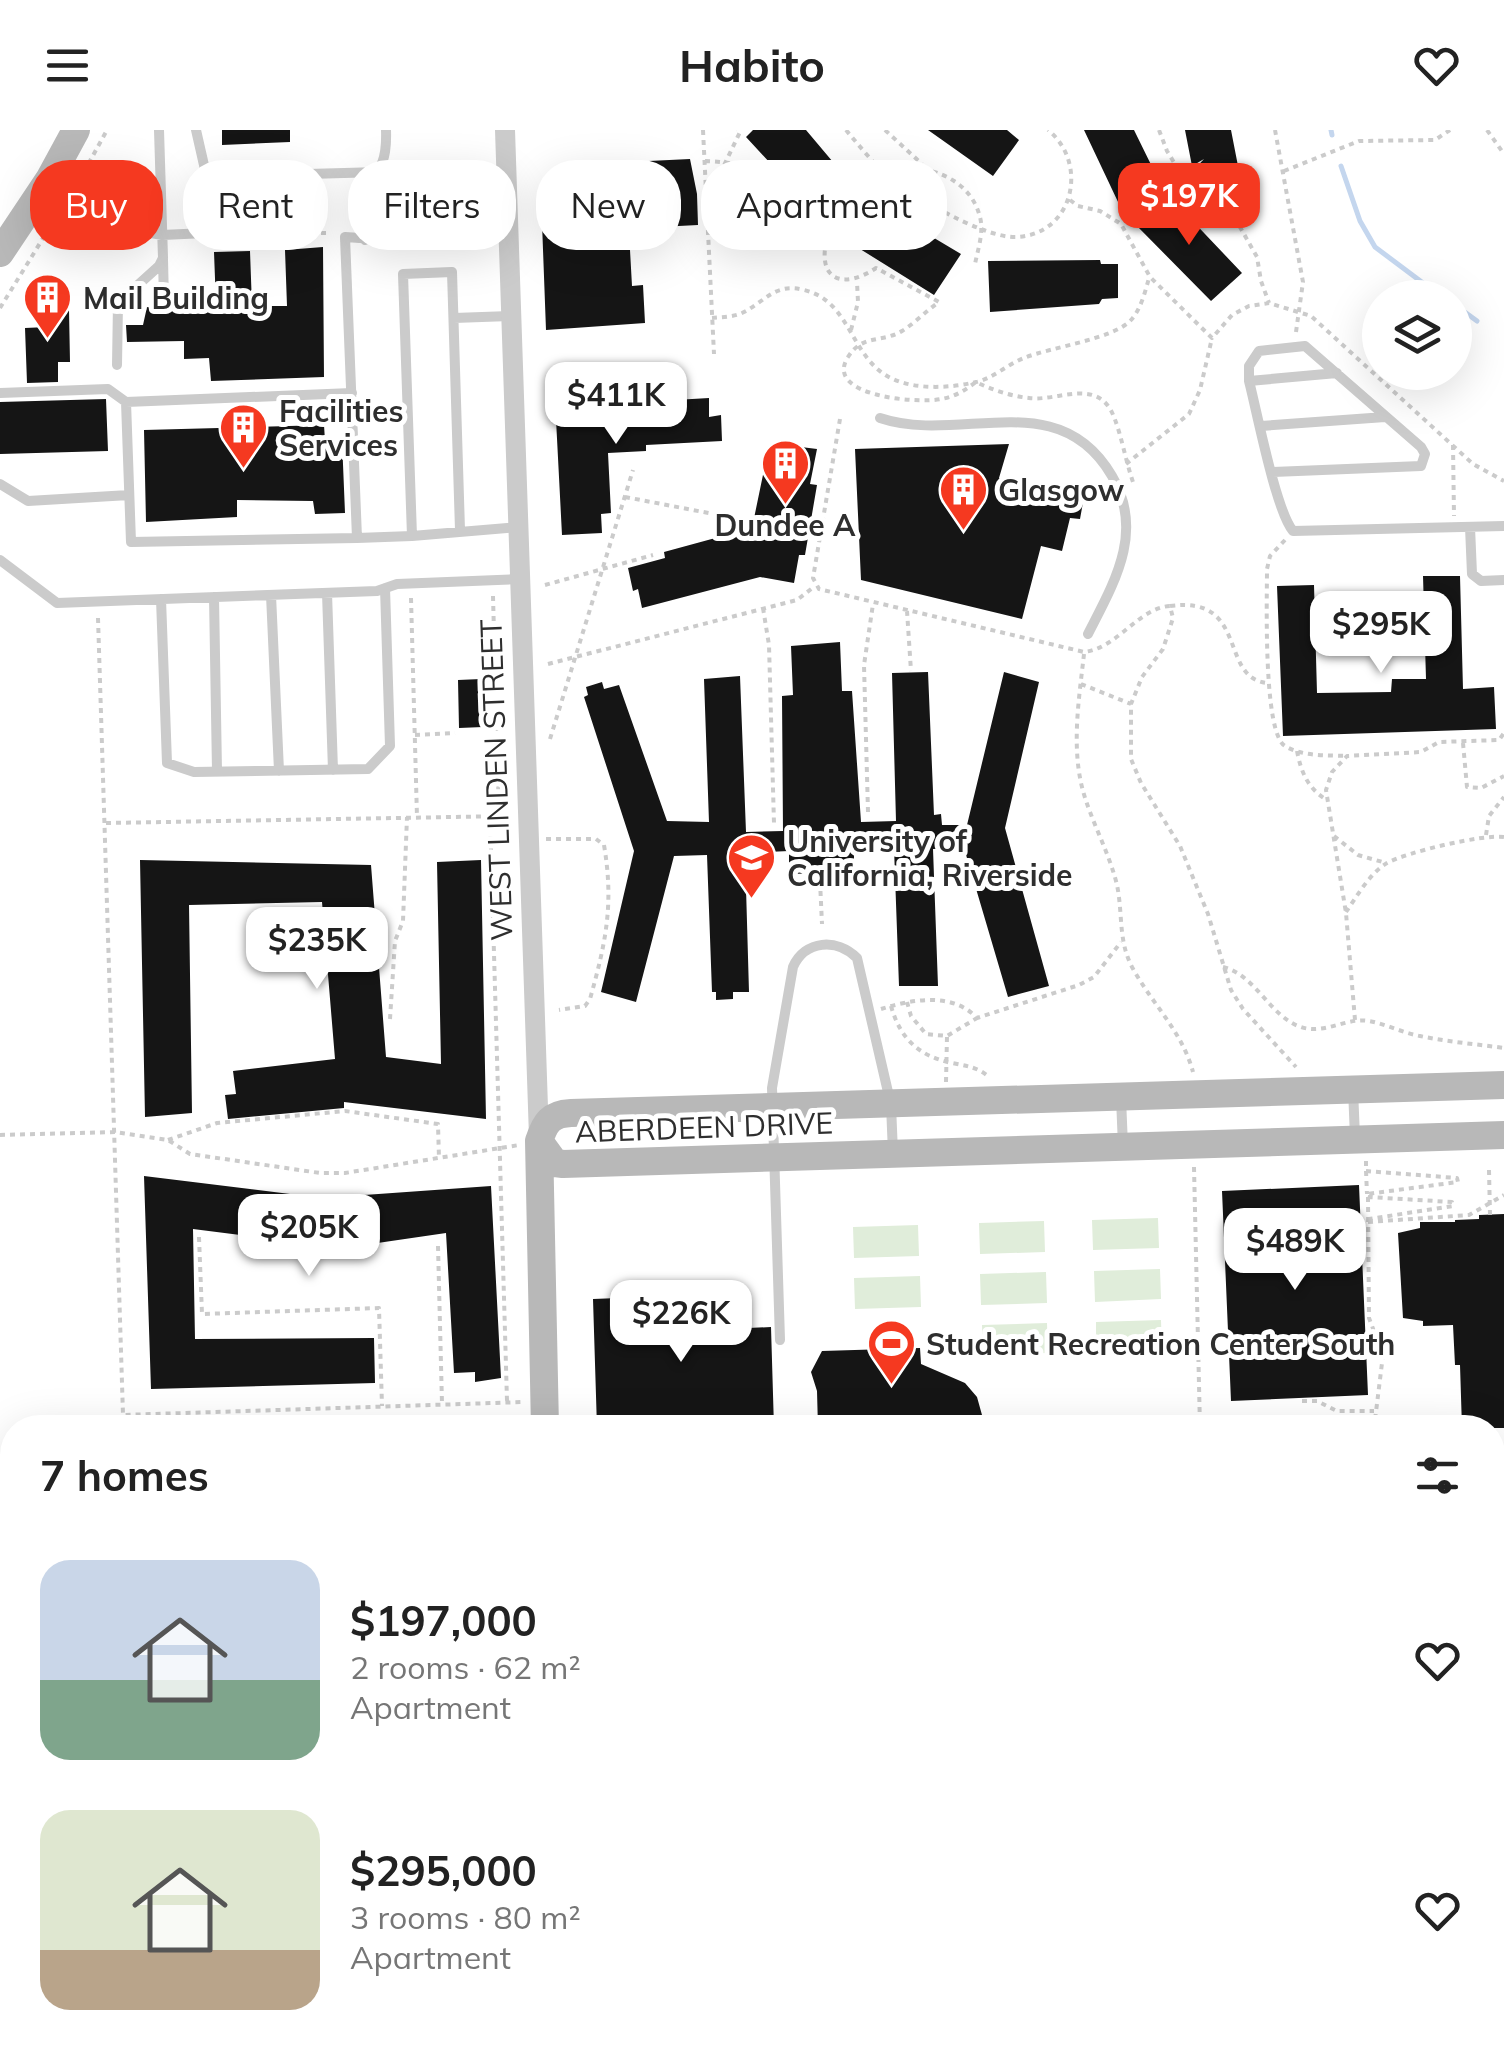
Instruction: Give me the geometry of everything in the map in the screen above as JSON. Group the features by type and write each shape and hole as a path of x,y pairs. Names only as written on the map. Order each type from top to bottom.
{"street":[{"path":"60,160 76,130"},
{"name":"WEST LINDEN STREET","path":"506,130 507,160"},
{"path":"0,253 30,208"},
{"name":"WEST LINDEN STREET","path":"510,250 539,1141 544,1414"},
{"name":"ABERDEEN DRIVE","path":"1504,1085 562,1113 545,1124 539,1141 555,1163 564,1164 1193,1144 1360,1148 1504,1135"}],"lane":[{"path":"159,130 160,160"},
{"path":"196,130 202,160"},
{"path":"384,160 386,134"},
{"path":"348,237 345,237 357,538"},
{"path":"162,250 164,302"},
{"path":"117,364 118,304 162,258"},
{"path":"412,536 403,274 452,272 460,530"},
{"path":"454,318 512,316"},
{"path":"1272,472 1420,466 1425,454 1312,349 1260,351 1249,366 1249,381 1272,472 1287,524 1293,531 1504,526"},
{"path":"1249,381 1337,372"},
{"path":"0,392 108,389 126,402 352,392"},
{"path":"126,402 131,542 449,535 460,530 519,528"},
{"path":"1261,426 1385,417"},
{"path":"880,418 916,424 1045,423 1091,446 1122,493 1127,538 1116,580 1088,634"},
{"path":"0,484 28,501 129,495"},
{"path":"1470,527 1472,574 1481,581 1504,580"},
{"path":"0,560 57,603 377,592 411,583 521,579"},
{"path":"161,599 167,763 194,772 368,770 390,746 385,588"},
{"path":"326,593 333,770"},
{"path":"272,595 279,770"},
{"path":"214,598 217,772"},
{"path":"780,1340 771,1106 793,967 808,948 824,944 848,950 857,958 890,1104 893,1154"},
{"path":"1353,1088 1360,1148"},
{"path":"1121,1096 1122,1147"}],"path":[{"path":"91,160 106,130"},
{"path":"703,130 705,160"},
{"path":"727,160 740,132 737,130"},
{"path":"846,130 873,160"},
{"path":"885,130 917,160"},
{"path":"947,212 982,230 1016,237 1035,234 1052,224 1070,200 1071,164 1048,130"},
{"path":"1159,130 1186,182 1232,213 1257,258 1269,303"},
{"path":"1275,130 1302,282 1297,347"},
{"path":"1283,171 1359,141 1436,140 1450,130"},
{"path":"1487,130 1504,154"},
{"path":"947,178 962,186 980,216 982,230 975,264"},
{"path":"328,232 345,237"},
{"path":"0,308 36,250"},
{"path":"709,250 714,354"},
{"path":"825,250 830,272 839,279 856,281 876,268 939,302 902,331 867,339 857,346 842,371"},
{"path":"712,318 740,314 772,291 796,288 818,294 830,303 851,330 857,346 880,372 907,384 932,387 976,382 1048,348 1109,334 1130,321 1150,277"},
{"path":"851,330 858,302 856,281"},
{"path":"1125,465 1188,414 1200,390 1212,338"},
{"path":"815,586 813,578 840,420"},
{"path":"1452,445 1454,528"},
{"path":"550,739 633,470"},
{"path":"625,497 719,514"},
{"path":"1293,531 1270,556 1267,569 1268,684 1276,735 1282,745 1296,751 1347,756 1421,752 1438,742 1499,740 1504,733"},
{"path":"545,585 654,555"},
{"path":"494,580 499,816"},
{"path":"411,583 417,817"},
{"path":"815,586 873,604 1084,652 1098,650 1157,608 1194,605 1216,615 1226,625 1245,673 1256,682 1268,684"},
{"path":"548,664 798,600 815,586"},
{"path":"868,812 864,665 873,604"},
{"path":"1170,606 1174,618 1164,649 1142,677 1132,704 1131,759 1141,783 1180,846 1208,914 1223,967 1243,1009 1301,1075"},
{"path":"763,608 770,644 774,824"},
{"path":"907,612 910,672"},
{"path":"98,618 123,1414 508,1402 544,1414"},
{"path":"1084,652 1078,766 1087,805 1114,876 1121,942 1133,968 1186,1047 1194,1094"},
{"path":"1080,684 1132,704"},
{"path":"415,735 455,733"},
{"path":"1463,741 1467,787 1482,788 1504,776"},
{"path":"1296,751 1300,772 1316,794 1327,800"},
{"path":"1347,756 1332,772 1326,790 1346,913 1355,1020"},
{"path":"1486,835 1489,816 1504,797"},
{"path":"490,816 508,1402"},
{"path":"106,823 518,816"},
{"path":"390,1019 394,941 403,921 406,818"},
{"path":"1333,836 1358,855 1386,863 1486,835 1504,837"},
{"path":"541,839 596,839 604,845 608,870 610,910 590,999 585,1006 559,1010"},
{"path":"1346,913 1386,863"},
{"path":"820,880 822,924"},
{"path":"907,1002 918,1028 926,1034 947,1036 977,1018 1079,986 1094,977 1121,942"},
{"path":"1223,967 1236,971 1291,1022 1304,1028 1355,1020 1431,1038 1504,1048"},
{"path":"870,1012 907,1002 952,1001 968,1008 977,1018"},
{"path":"891,1006 903,1037 926,1054 982,1070 993,1086"},
{"path":"946,1087 947,1036"},
{"path":"168,1140 216,1123 345,1111 438,1124 439,1159"},
{"path":"0,1135 115,1132 168,1140 190,1154 320,1173 345,1173 539,1141"},
{"path":"1193,1144 1200,1415"},
{"path":"1360,1148 1368,1196 1369,1318 1383,1356 1374,1415"},
{"path":"1489,1170 1490,1214"},
{"path":"1366,1171 1457,1178 1458,1182 1368,1196"},
{"path":"1368,1221 1469,1215 1504,1195"},
{"path":"1368,1196 1452,1202 1452,1206 1368,1221"},
{"path":"199,1236 202,1314 379,1308 382,1406"},
{"path":"438,1246 442,1404"},
{"path":"1302,1401 1317,1401 1337,1411 1374,1411"}],"green space":[{"path":"1158,1218 1159,1248 1093,1250 1092,1220"},
{"path":"1044,1221 1045,1252 980,1254 979,1223"},
{"path":"918,1225 919,1256 854,1258 853,1227"},
{"path":"1160,1269 1161,1299 1095,1302 1094,1271"},
{"path":"1046,1272 1047,1303 981,1305 980,1274"},
{"path":"920,1276 921,1307 855,1309 854,1278"},
{"path":"1161,1320 1162,1350 1096,1352 1096,1322"},
{"path":"1047,1323 1048,1353 983,1355 982,1325"}],"building":[{"path":"222,130 290,130 290,142 222,145"},
{"path":"753,130 806,130 831,160 767,160 746,137"},
{"path":"928,130 1007,130 1019,140 993,176"},
{"path":"1084,130 1134,130 1160,183 1119,204"},
{"path":"1185,130 1231,130 1238,166 1187,177 1204,159 1192,166"},
{"path":"690,159 698,225 681,226 681,160 669,160"},
{"path":"1168,195 1242,273 1211,301 1137,226"},
{"path":"947,246 961,254 934,295 862,250 947,250"},
{"path":"285,250 323,250 324,377 211,381 209,358 184,359 184,341 127,342 126,325 143,325 147,307 165,311 171,306 216,305 214,252 250,251 252,306 287,306"},
{"path":"543,250 630,250 632,286 643,285 645,323 546,330"},
{"path":"1100,260 1101,264 1118,264 1118,298 1102,299 1099,304 990,312 988,261"},
{"name":"Mail Building","path":"69,310 70,362 58,362 58,382 27,383 25,328 47,327 47,311"},
{"path":"589,397 590,405 709,398 709,417 721,415 722,441 646,445 646,451 608,453 611,513 601,514 602,533 562,535 555,400"},
{"path":"106,399 108,451 0,454 0,402"},
{"name":"Facilities Services","path":"324,425 325,441 342,440 345,513 315,514 313,501 237,500 237,517 146,522 144,430"},
{"name":"Dundee A","path":"777,444 817,449 810,484 817,485 805,555 799,555 794,583 760,577 642,608 628,568 665,558 664,552 752,528 764,470 771,472"},
{"name":"Glasgow","path":"1009,444 999,478 1084,497 1080,519 1070,518 1062,551 1041,546 1022,619 861,580 855,449"},
{"path":"1423,576 1460,576 1463,689 1494,687 1496,729 1283,736 1277,586 1314,585 1317,693 1391,692 1392,679 1426,679"},
{"path":"840,642 842,691 852,691 861,822 896,821 892,673 928,672 934,815 941,814 942,825 967,825 1004,672 1039,682 1005,828 1049,986 1008,997 964,848 933,849 938,986 899,986 894,848 854,851 854,872 789,874 789,851 745,853 749,992 733,992 733,999 716,1000 716,992 712,992 707,855 674,856 636,1002 601,992 634,851 584,697 588,695 586,687 602,682 604,689 619,685 667,821 709,822 704,679 740,676 746,832 783,831 782,696 793,695 791,646"},
{"path":"481,679 483,727 459,728 458,680"},
{"path":"140,860 371,865 386,1057 441,1064 437,862 481,860 486,1119 344,1102 344,1108 228,1119 225,1095 236,1094 233,1071 335,1059 322,902 189,905 192,1113 145,1117"},
{"path":"144,1176 322,1198 491,1186 501,1378 475,1382 475,1372 454,1373 446,1233 309,1253 305,1243 193,1229 195,1339 374,1338 375,1383 151,1389"},
{"path":"1359,1185 1368,1395 1231,1401 1222,1191"},
{"path":"1504,1214 1504,1415 1462,1415 1460,1365 1455,1365 1453,1325 1423,1326 1423,1321 1403,1318 1398,1233 1420,1228 1420,1222 1455,1222 1479,1219 1479,1215"},
{"path":"722,1294 722,1311 748,1310 748,1328 771,1327 774,1415 597,1415 593,1299"},
{"name":"Student Recreation Center South","path":"920,1348 921,1364 965,1383 977,1397 982,1415 818,1415 817,1391 811,1372 822,1351"}],"waterway":[{"path":"1331,130 1332,135"},
{"path":"1341,166 1360,221 1375,247 1419,280"},
{"path":"1472,317 1477,321"}],"place":[{"name":"Mail Building","path":"48,340"},
{"name":"Facilities Services","path":"244,470"},
{"name":"Dundee A","path":"785,506"},
{"name":"Glasgow","path":"963,532"},
{"name":"University of California, Riverside","path":"752,900"},
{"name":"Student Recreation Center South","path":"891,1386"}]}
